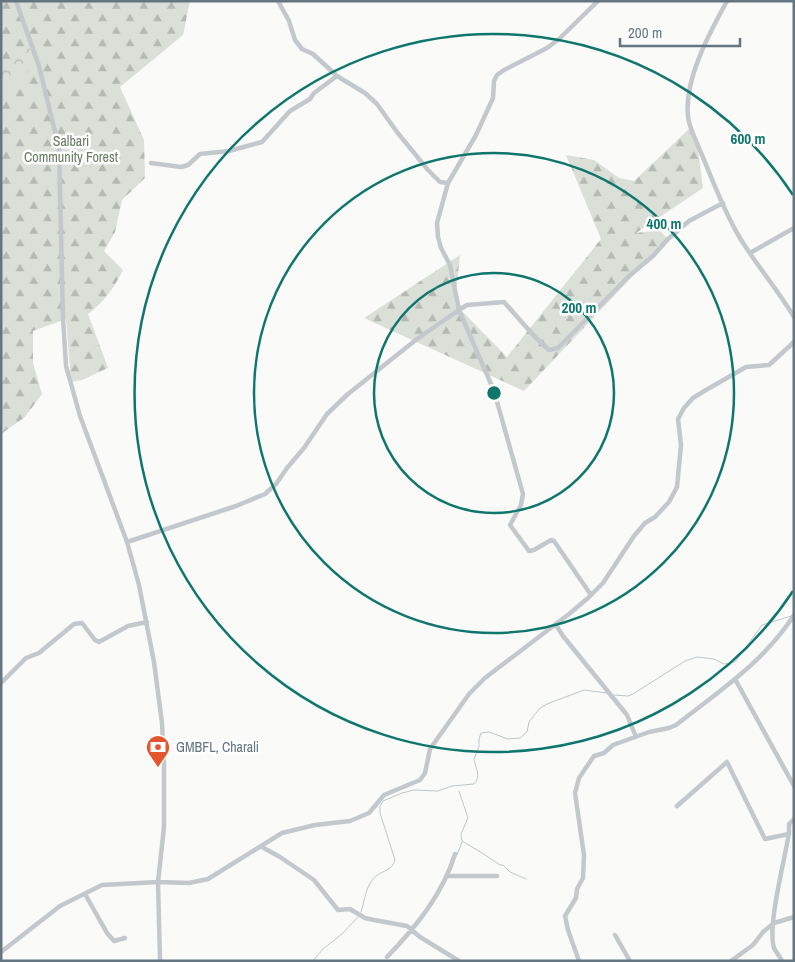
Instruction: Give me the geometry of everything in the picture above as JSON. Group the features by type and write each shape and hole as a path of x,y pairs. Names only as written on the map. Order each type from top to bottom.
{"street":[{"path":"16,1 38,60 58,148 66,366 80,416 127,542 147,622 154,662 162,723 164,763 164,827 158,882 160,961"},
{"path":"278,1 289,21 295,40 302,48 313,54 337,76 365,93 378,104 397,132 428,170 440,182 448,183"},
{"path":"591,595 554,541 551,540 529,551 510,525 521,505 523,494 494,391 459,310 450,265 441,248 437,223 448,183 476,135 492,98 497,75 547,48 598,1"},
{"path":"727,1 705,42 690,93 687,115 690,130 699,146 739,237 786,303 794,318"},
{"path":"151,163 181,167 188,165 200,154 229,151 262,142 290,112 310,100 314,93 337,76"},
{"path":"127,542 236,506 265,494 276,484 304,448 327,414 348,394 417,339 467,305 504,302 549,350 558,348 630,276 653,256 668,239 689,221 723,203"},
{"path":"750,253 794,228"},
{"path":"1,952 60,906 102,886 158,882 189,883 208,879 282,833 314,825 350,821 369,813 384,795 420,780 425,773 430,749 470,694 485,678 556,625 591,595 603,583 634,536 645,523 659,513 669,502 677,487 681,445 678,419 684,408 693,398 746,367 768,364 794,342"},
{"path":"578,961 568,930 566,916 576,898 577,889 583,878 584,855 575,793 579,778 594,756 604,753 613,746 649,732 676,725 734,679 771,646 794,616"},
{"path":"1,683 26,658 39,653 74,624 82,623 95,640 99,642 128,626 147,622"},
{"path":"556,625 569,644 627,715 636,737"},
{"path":"734,679 794,786"},
{"path":"677,806 727,762 765,838 789,834"},
{"path":"782,961 774,949 772,937 789,824 794,819"},
{"path":"262,847 314,880 338,910 350,910 365,918 407,926 420,937 459,961"},
{"path":"387,957 413,930 448,876 455,854"},
{"path":"448,876 496,876"},
{"path":"85,894 114,942 125,938"},
{"path":"731,961 753,945 763,932 774,923 794,917"},
{"path":"615,935 630,961"}],"green space":[{"name":"Salbari Community Forest","path":"1,1 190,1 183,35 120,87 144,140 145,178 122,200 115,232 104,251 123,270 108,294 88,314 108,368 82,380 71,382 66,319 33,331 33,363 42,394 25,417 1,434"},
{"path":"29,47 38,65 1,91 1,67"},
{"path":"690,128 697,143 703,188 636,233 659,230 668,239 524,391 364,318 460,255 455,304 507,357 601,239 566,155 594,160 619,178 634,181"}],"waterway":[{"path":"613,695 628,696 633,694 685,661 697,657 714,659 724,664 735,662 762,625 791,616"},
{"path":"361,912 371,882 377,875 389,869 395,860 380,813 380,806 383,801 414,790 438,791 452,786 474,784 478,778 474,759 479,747 481,733 489,732 508,739 520,738 527,732 529,722 540,708 547,704 584,690 607,693"},
{"path":"459,791 468,818 461,834 462,841 500,865 503,865 510,872 526,879"},
{"path":"457,855 462,842"},
{"path":"313,961 323,949 342,934 359,916"}],"place":[{"name":"GMBFL, Charali","path":"158,768"}]}
